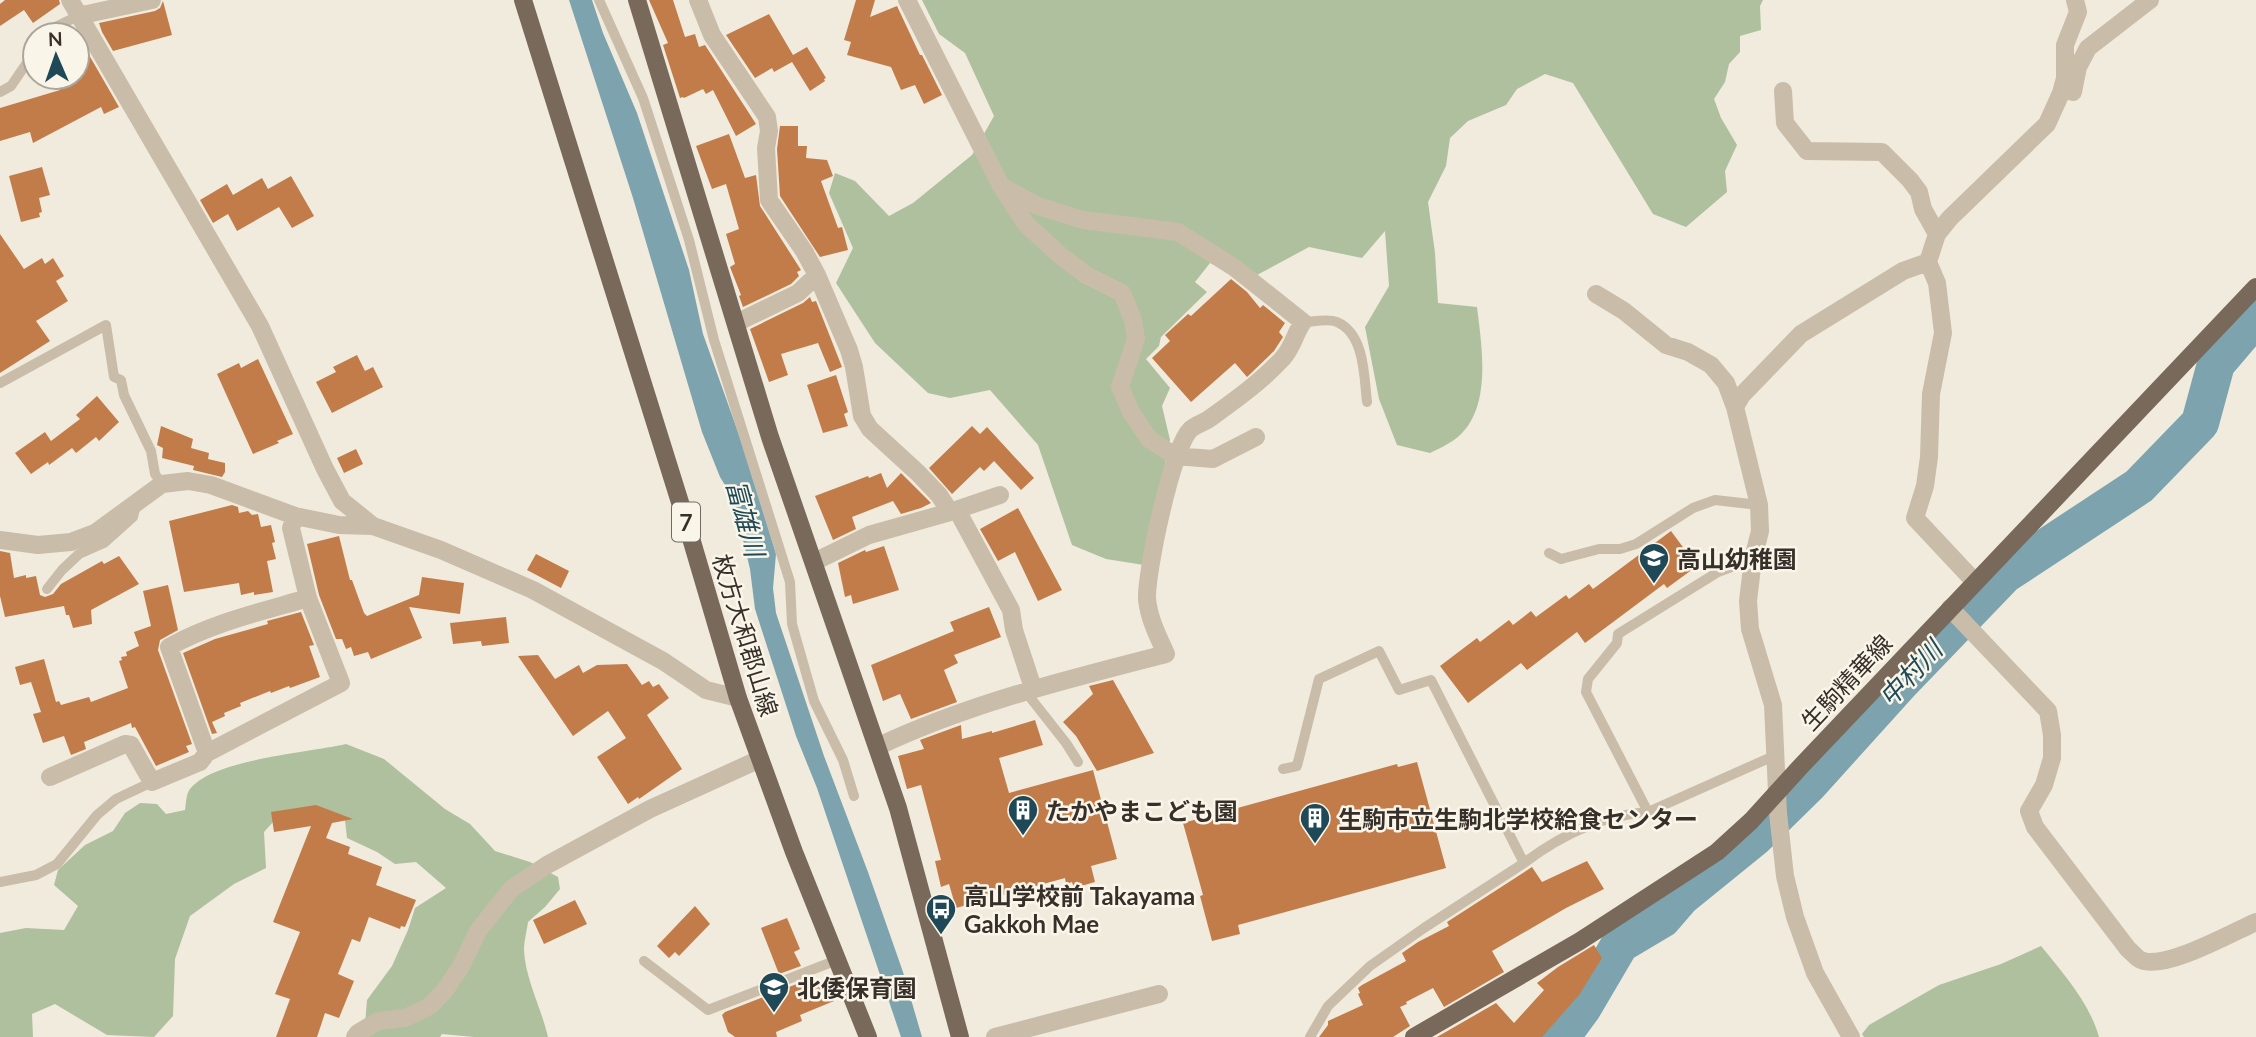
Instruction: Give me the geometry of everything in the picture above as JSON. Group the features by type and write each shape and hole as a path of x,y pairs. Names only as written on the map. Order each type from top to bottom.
{"main road":[{"name":"枚方大和郡山線","path":"523,0 684,515 738,698 794,852 868,1037"},
{"path":"638,0 771,437 898,807 960,1037"},
{"name":"生駒精華線","path":"1414,1037 1580,941 1717,852 1751,821 2256,287"}],"street":[{"path":"152,0 74,8 260,326 324,469 342,501 373,526"},
{"path":"698,0 712,35 767,117 769,200 817,275 849,350 862,416 870,429 954,511 1011,610 1029,689"},
{"path":"907,0 1002,186 1026,224 1086,275 1122,293 1133,320 1136,338 1120,387 1131,412 1149,439 1175,456 1213,459 1256,437"},
{"path":"2047,124 2065,78 2065,45 2078,12 2075,0"},
{"path":"1975,582 1915,519 1925,486 1929,457 1931,394 1943,333 1937,283 1928,262 1937,234 1950,218 2063,109 2073,91 2078,67 2088,48 2150,0"},
{"path":"1783,91 1785,123 1807,151 1882,152 1919,192 1923,209 1937,234"},
{"path":"878,746 909,732 1029,689 1166,654 1150,617 1147,596 1153,553 1175,456 1190,430 1206,422 1249,389 1282,359 1295,342 1297,331 1303,322 1235,268 1178,232 1083,220 1038,206 1002,186"},
{"path":"1735,407 1742,395 1801,334 1903,271 1928,262"},
{"path":"736,323 798,293 817,275"},
{"path":"1596,294 1624,311 1666,345 1688,352 1711,365 1726,383 1735,407 1759,505 1760,531 1753,559 1748,601 1750,629 1773,705 1778,813 1787,886 1815,972 1851,1037"},
{"path":"0,540 38,545 71,542 95,533 162,484 188,481 211,485 295,516 339,525 373,526 441,550 533,590 663,661 706,690 738,698"},
{"path":"814,562 869,535 1000,495"},
{"path":"50,778 125,744 131,745 152,782 200,762 207,753 341,682 308,598 292,528 295,516"},
{"path":"207,753 169,647 219,624 308,598"},
{"path":"1950,608 2048,711 2052,758 2044,785 2029,811 2035,827 2128,949 2140,960 2155,963 2171,960 2256,922"},
{"path":"355,1037 378,1021 405,1018 430,1006 460,968 478,931 511,889 547,865 650,809 760,759"},
{"path":"995,1037 1159,994"}],"lane":[{"path":"599,0 643,98 689,240 714,340 790,582 792,624 814,701 843,760 854,796"},
{"path":"59,21 74,8"},
{"path":"0,92 11,86 21,71"},
{"path":"1303,322 1336,321 1350,332 1357,345 1367,402"},
{"path":"0,383 106,325 114,377 121,380 124,395 151,451 155,474 162,484"},
{"path":"1549,553 1561,559 1600,549 1620,549 1636,544 1693,508 1715,500 1759,505"},
{"path":"47,589 79,554 104,543 133,517 136,503"},
{"path":"1648,812 1586,692 1588,679 1617,643 1618,634 1718,572 1753,559"},
{"path":"1283,769 1297,766 1319,679 1379,650 1399,690 1431,680 1524,863"},
{"path":"1029,689 1078,762"},
{"path":"1310,1037 1328,1006 1370,966 1551,843 1599,821 1628,813 1648,812 1776,755"},
{"path":"0,882 36,875 57,864 97,815 116,799 152,782"},
{"path":"644,961 708,1010 837,960"}],"green space":[{"path":"922,0 1763,0 1760,6 1761,30 1740,36 1740,52 1729,64 1725,82 1714,99 1721,118 1737,145 1725,171 1727,192 1686,227 1653,214 1573,83 1545,74 1517,89 1506,105 1468,121 1450,138 1446,166 1428,202 1438,303 1477,307 1482,378 1475,413 1466,428 1454,440 1430,453 1397,445 1379,399 1365,327 1389,286 1385,231 1362,258 1309,247 1257,275 1210,263 1195,282 1207,292 1161,337 1159,346 1146,359 1170,388 1162,406 1170,440 1144,565 1106,559 1072,545 1038,445 990,390 950,398 928,393 875,343 836,283 853,248 829,193 835,173 855,181 889,216 913,203 972,155 994,116 965,53 939,34"},
{"path":"346,744 384,759 445,809 470,824 495,851 530,862 558,877 560,889 528,922 524,947 527,972 548,1037 442,1034 440,1037 364,1037 367,1000 392,966 415,908 446,888 416,862 395,864 347,838 345,820 322,810 284,810 264,832 266,868 234,884 190,916 175,959 173,1016 154,1037 107,1035 55,1004 32,1014 33,1037 0,1037 0,933 26,928 64,930 78,906 54,885 58,870 85,845 113,831 125,813 140,803 157,804 166,814 185,810 190,789 202,779 219,771 262,759"},
{"path":"2041,946 2082,1000 2099,1037 1864,1037 1862,1034 1869,1025 1939,985 2001,964"}],"water":[{"name":"富雄川","path":"569,0 592,0 637,113 689,270 703,334 747,457 776,554 773,588 776,613 824,756 903,972 922,1037 901,1037 817,788 796,736 755,609 750,569 733,498 720,477 702,432 633,198"}],"building":[{"path":"5,0 59,0 60,4 36,21 32,21 24,10 0,26 0,4"},
{"path":"649,0 673,0 685,37 695,34 699,47 705,45 756,124 736,136 713,90 706,94 703,89 680,98 663,45 668,43"},
{"path":"856,0 875,0 870,17 897,6 942,95 924,104 915,85 901,90 891,67 847,55 851,42 844,40"},
{"path":"163,1 172,35 113,51 99,23 155,11"},
{"path":"769,14 793,55 807,47 826,78 825,81 810,91 792,62 774,72 772,68 755,78 726,35"},
{"path":"91,58 119,107 104,114 101,107 33,143 30,132 0,141 0,108 57,91 91,91"},
{"path":"780,126 798,126 798,146 807,146 806,158 827,160 833,176 821,181 838,228 842,227 848,250 820,257 780,196 777,149"},
{"path":"729,134 745,178 756,175 760,206 801,270 791,284 743,307 730,267 735,264 726,234 739,229 726,184 712,189 696,146"},
{"path":"42,167 50,195 39,198 42,212 39,213 40,217 21,222 9,176"},
{"path":"291,176 314,216 292,228 279,207 237,231 228,214 213,223 200,200 227,184 233,195 262,178 268,189"},
{"path":"0,234 24,269 42,258 45,264 53,258 64,276 56,281 68,301 36,321 50,341 0,373"},
{"path":"1231,279 1247,292 1260,308 1263,305 1285,323 1279,332 1283,337 1274,351 1247,377 1235,363 1191,402 1152,358 1170,341 1165,335 1188,314 1191,316"},
{"path":"810,297 812,302 816,301 842,367 830,372 818,343 781,354 788,375 769,382 750,329"},
{"path":"357,355 365,371 373,367 383,387 332,413 316,382 336,372 333,367"},
{"path":"258,359 293,434 253,454 217,374 239,363 241,368"},
{"path":"836,375 848,412 844,414 848,426 823,433 807,385"},
{"path":"97,396 119,422 99,441 96,437 76,453 72,448 31,474 15,453 45,432 51,441 80,419 76,415"},
{"path":"161,426 193,439 191,448 209,453 208,459 225,463 222,477 162,458 163,448 157,445"},
{"path":"972,426 980,434 987,427 1034,478 1021,490 994,461 984,471 980,467 952,494 929,468"},
{"path":"356,449 363,464 344,473 337,458"},
{"path":"881,473 887,488 901,473 931,503 901,514 893,501 852,517 856,529 833,540 815,496"},
{"path":"232,505 238,507 239,513 248,511 252,515 258,514 261,527 271,525 276,559 267,561 273,592 241,595 239,583 184,592 169,521"},
{"path":"1018,508 1062,590 1038,601 1015,552 998,561 980,529"},
{"path":"1671,531 1697,566 1667,588 1664,584 1585,643 1577,632 1527,670 1521,663 1468,703 1440,666 1477,638 1480,642 1509,620 1513,625 1531,611 1536,617 1566,595 1569,599 1589,584 1593,589"},
{"path":"339,536 350,580 367,616 419,595 422,577 464,583 460,614 409,607 422,638 371,659 368,652 354,656 351,647 346,649 342,639 336,639 319,595 307,544"},
{"path":"884,546 899,590 853,604 851,595 845,597 838,563 865,550 866,552"},
{"path":"0,551 10,553 14,578 36,576 40,595 45,597 53,594 61,584 102,561 104,564 119,556 139,584 91,610 92,624 73,628 64,606 5,617 0,596"},
{"path":"536,554 569,571 561,588 527,570"},
{"path":"168,585 178,630 160,640 158,650 192,744 186,746 189,752 156,766 131,723 84,742 86,749 71,755 64,736 43,743 33,714 41,712 31,682 20,685 15,667 44,659 56,702 59,701 61,705 89,697 91,702 128,688 119,661 122,660 121,657 127,656 126,652 139,646 134,632 151,626 143,591"},
{"path":"989,607 1001,637 954,655 958,663 944,670 957,702 911,719 900,694 883,701 871,665 954,631 950,622"},
{"path":"301,612 314,645 309,646 320,677 290,688 289,686 271,693 270,691 240,703 241,706 212,722 217,733 212,734 183,653 215,639"},
{"path":"506,617 509,643 482,646 481,641 453,644 450,623"},
{"path":"538,655 555,679 579,665 583,673 597,665 627,664 642,685 649,681 653,687 659,684 669,698 647,715 682,769 628,804 597,757 626,738 608,711 573,736 518,656"},
{"path":"1113,680 1154,753 1097,771 1076,736 1063,722 1093,694 1089,686"},
{"name":"たかやまこども園","path":"1035,720 1043,745 999,758 1009,793 1093,770 1117,859 1091,866 1095,882 1074,888 1072,882 1066,884 1065,878 956,908 949,884 941,887 935,861 941,860 921,785 907,789 898,756 924,749 920,740 961,725 962,739"},
{"name":"生駒市立生駒北学校給食センター","path":"1417,762 1446,868 1238,925 1240,934 1212,941 1200,896 1203,895 1183,823 1397,764 1398,767"},
{"path":"316,805 353,819 332,823 326,838 350,847 348,854 382,867 376,885 416,900 405,927 401,926 400,929 369,917 360,942 352,939 338,974 354,981 339,1018 325,1013 317,1037 276,1037 290,999 275,994 300,932 273,922 311,826 274,832 271,812"},
{"path":"1587,861 1604,889 1492,951 1504,972 1444,1007 1433,988 1406,1002 1407,1004 1400,1007 1410,1026 1393,1037 1319,1037 1328,1021 1363,1005 1358,988 1406,961 1402,953 1449,926 1447,922 1532,867 1542,882"},
{"path":"575,900 587,924 544,944 533,920"},
{"path":"695,906 710,924 679,956 675,952 669,958 657,946"},
{"path":"787,918 800,949 794,952 801,966 779,974 761,928"},
{"path":"1594,945 1602,958 1579,995 1542,1037 1437,1037 1496,1003 1514,1023 1544,990 1537,983"},
{"path":"807,980 811,988 826,983 834,1001 800,1015 802,1021 776,1032 777,1037 735,1037 728,1032 722,1015 725,1012"}],"waterway":[{"name":"中村川","path":"1561,1037 1583,1007 1620,944 1662,919 1681,897 1755,837 1808,785 1901,682 2004,575 2139,486 2200,423 2216,364 2256,317"}],"place":[{"name":"高山幼稚園","path":"1654,585"},
{"name":"たかやまこども園","path":"1023,837"},
{"name":"生駒市立生駒北学校給食センター","path":"1315,845"},
{"name":"高山学校前 Takayama Gakkoh Mae","path":"941,936"},
{"name":"北倭保育園","path":"774,1014"}]}
